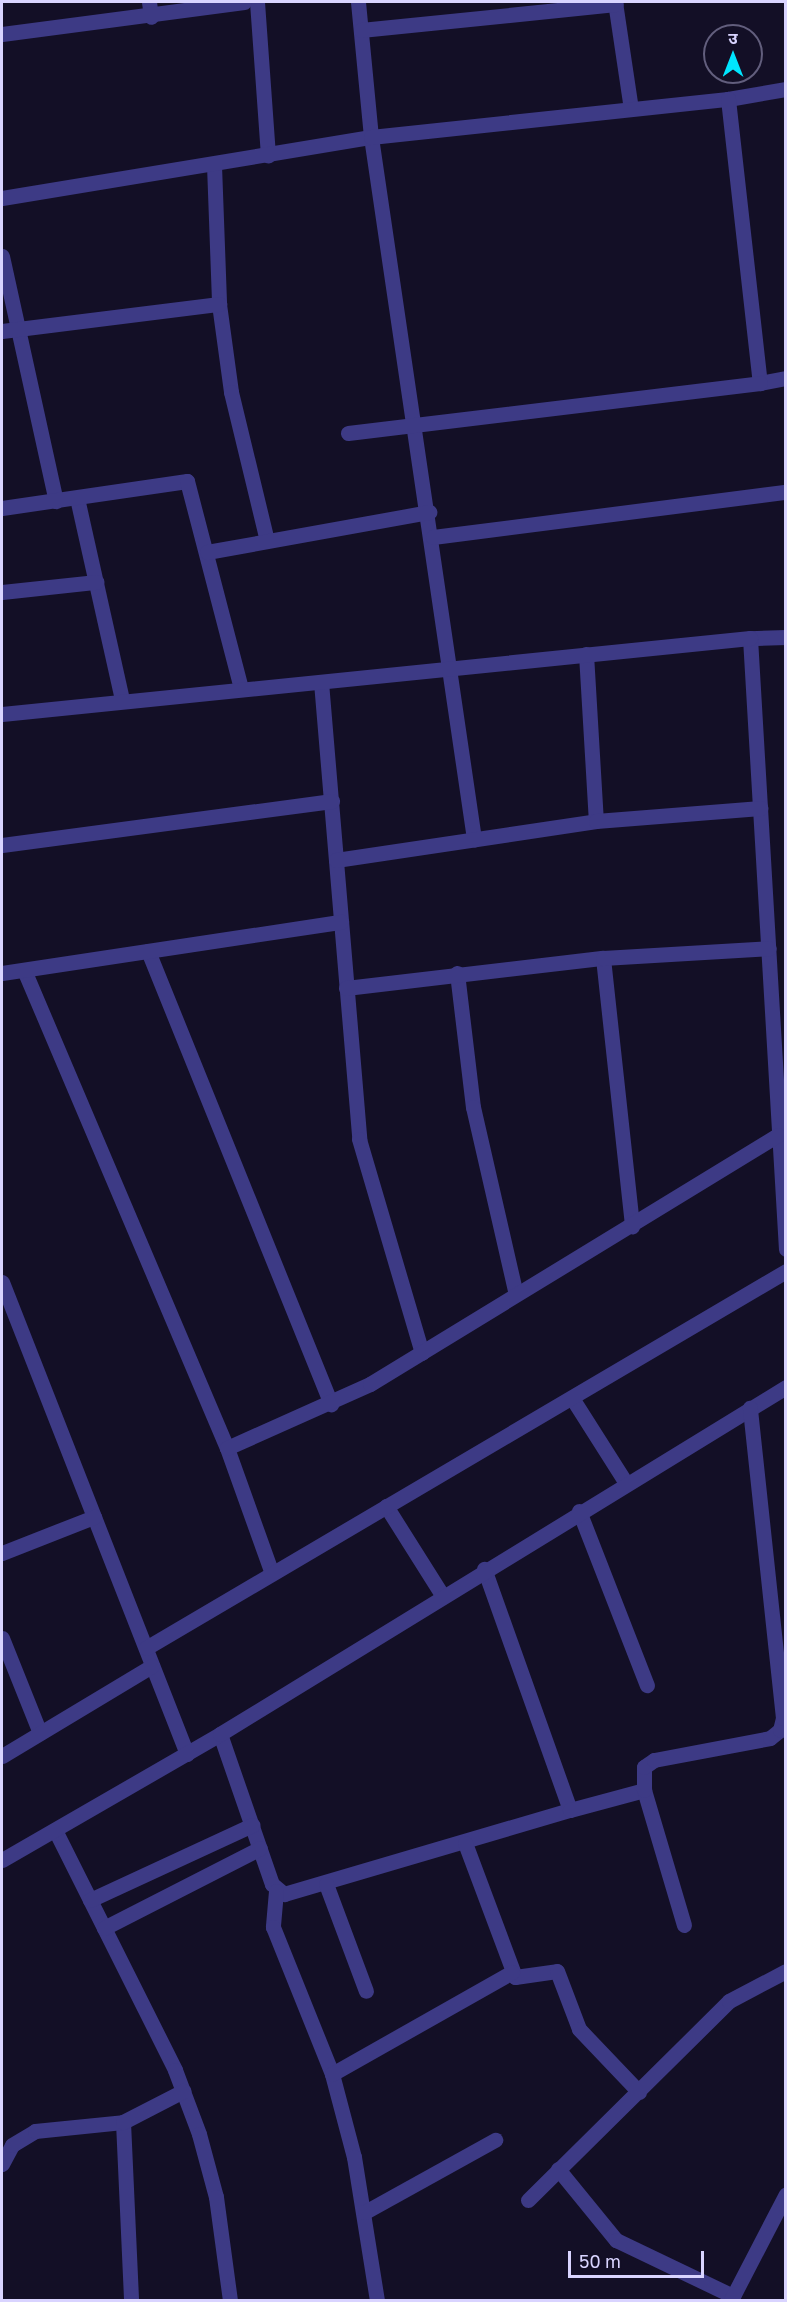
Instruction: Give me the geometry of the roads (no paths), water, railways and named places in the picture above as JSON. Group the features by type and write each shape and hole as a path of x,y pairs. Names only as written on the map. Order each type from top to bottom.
{"street":[{"path":"2,34 150,9 244,2"},
{"path":"257,2 268,156"},
{"path":"358,2 371,137 433,537 474,839"},
{"path":"361,30 616,3 631,109"},
{"path":"2,198 268,156 371,137 728,99 786,89"},
{"path":"728,99 760,383"},
{"path":"213,165 219,304 236,422 267,541"},
{"path":"2,256 8,330 56,501"},
{"path":"8,330 219,304"},
{"path":"348,433 416,428 786,378"},
{"path":"2,507 187,481 241,689"},
{"path":"433,537 786,492"},
{"path":"77,498 122,700"},
{"path":"207,552 429,512"},
{"path":"2,592 96,582"},
{"path":"2,714 450,667 786,636"},
{"path":"750,638 786,1249"},
{"path":"586,654 596,821"},
{"path":"321,682 359,1139 422,1353"},
{"path":"2,845 332,801"},
{"path":"336,860 596,821 759,808"},
{"path":"2,973 341,922"},
{"path":"346,988 457,973 603,958 769,948"},
{"path":"148,951 331,1404"},
{"path":"603,958 632,1226"},
{"path":"24,970 227,1448 271,1571"},
{"path":"457,973 473,1107 515,1291"},
{"path":"227,1448 331,1404 422,1353 515,1291 632,1226 778,1135"},
{"path":"146,1648 271,1571 572,1398 786,1271"},
{"path":"2,1282 187,1754"},
{"path":"2,1860 187,1754 441,1595 786,1387"},
{"path":"572,1398 626,1483"},
{"path":"684,1925 644,1790 644,1767 654,1760 770,1738 780,1730 750,1408"},
{"path":"386,1506 441,1595"},
{"path":"579,1511 647,1686"},
{"path":"2,1553 94,1516"},
{"path":"484,1569 570,1810"},
{"path":"2,1638 40,1733"},
{"path":"2,1756 152,1665"},
{"path":"220,1734 276,1891 273,1927 332,2074 365,2212 377,2301"},
{"path":"276,1891 294,1893 644,1790"},
{"path":"90,1900 252,1825"},
{"path":"54,1830 183,2091 216,2197 230,2301"},
{"path":"465,1843 495,1913 512,1972 521,1978 557,1971 579,2029 639,2092"},
{"path":"104,1928 260,1848"},
{"path":"326,1884 366,1991"},
{"path":"528,2200 729,2001 786,1971"},
{"path":"332,2074 512,1972"},
{"path":"2,2164 12,2145 35,2131 123,2122 183,2091"},
{"path":"123,2122 131,2301"},
{"path":"365,2212 495,2140"},
{"path":"558,2169 616,2241 732,2298 786,2194"}]}
